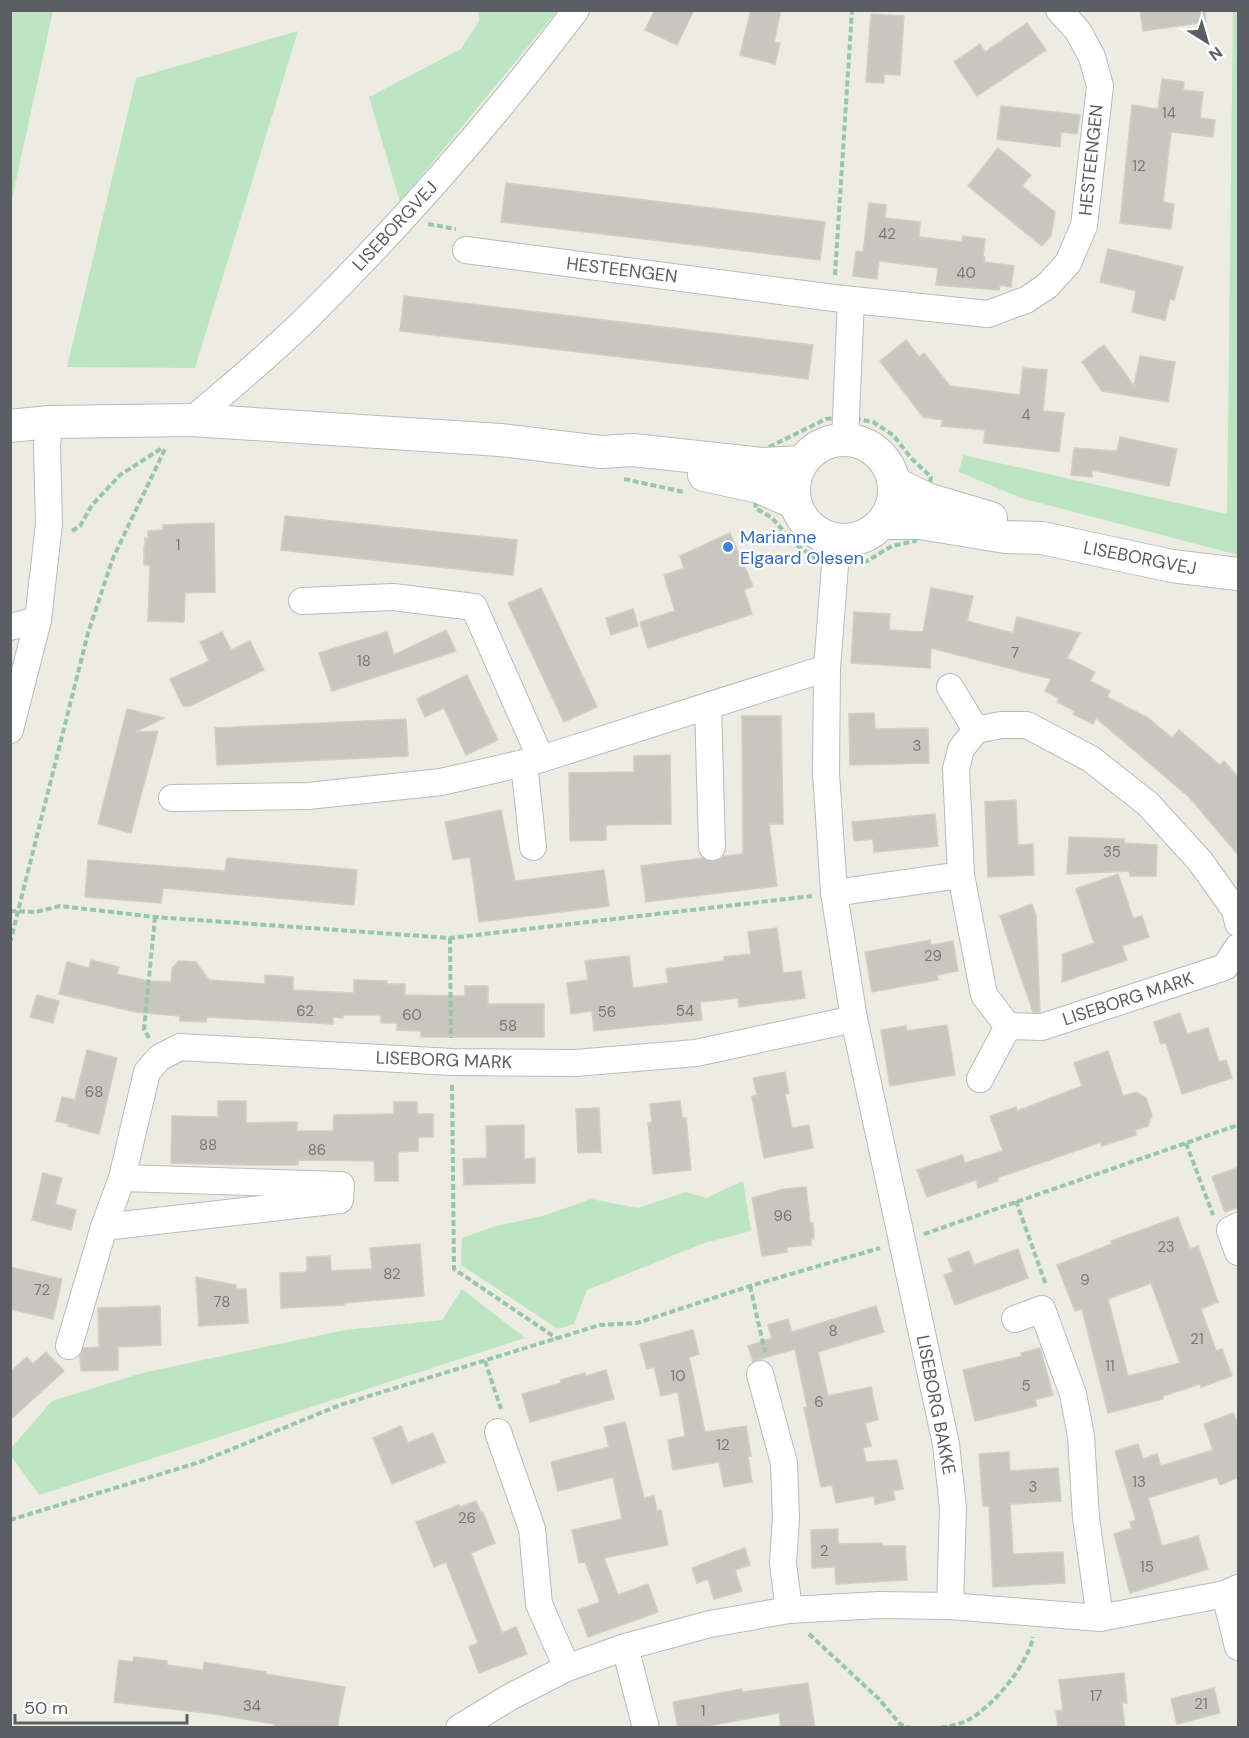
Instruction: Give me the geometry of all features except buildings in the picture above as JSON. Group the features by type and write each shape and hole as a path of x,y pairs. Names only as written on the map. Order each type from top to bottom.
{"street":[{"name":"LISEBORGVEJ","path":"192,420 306,320 404,219 525,78 576,10"},
{"name":"HESTEENGEN","path":"466,250 842,299 988,314 1026,300 1047,286 1068,263 1084,226 1100,86 1092,57 1078,32 1059,10"},
{"path":"842,299 836,421 829,442 814,450 802,462 796,475 794,489 795,503 801,516 810,528 823,536 836,552 827,668 825,773 834,893 854,1019 903,1242"},
{"path":"10,426 49,422 192,420 500,440 601,452 632,461 678,469 761,475 802,462"},
{"path":"836,421 878,452 888,466 894,483 894,497 883,523 836,552"},
{"path":"10,730 38,620 49,524 46,446 49,422"},
{"path":"761,475 795,503"},
{"name":"LISEBORGVEJ","path":"894,483 924,511 1005,537 1042,538 1172,566 1239,574"},
{"name":"LISEBORGVEJ","path":"883,523 924,511"},
{"path":"302,601 393,597 474,607 533,761 533,847"},
{"path":"10,627 38,620"},
{"path":"172,798 308,796 441,782 533,761 827,668"},
{"path":"950,687 976,730"},
{"path":"708,706 712,847"},
{"path":"980,1080 1008,1026 984,995 961,875 956,769 961,749 976,730 1001,724 1027,725 1091,759 1148,804 1200,861 1235,910 1239,923"},
{"path":"834,893 961,875"},
{"name":"LISEBORG MARK","path":"1008,1026 1042,1027 1225,967 1239,948"},
{"name":"LISEBORG MARK","path":"159,1058 180,1047 452,1062 575,1063 696,1053 854,1019"},
{"path":"69,1346 104,1227 122,1178 147,1072 159,1058"},
{"path":"104,1227 340,1200 341,1185 122,1178"},
{"name":"LISEBORG BAKKE","path":"903,1242 946,1444 953,1508 950,1606"},
{"path":"1014,1319 1042,1309 1073,1394 1081,1436 1086,1518 1100,1618"},
{"path":"760,1374 784,1463 786,1518 783,1563 789,1610"},
{"path":"498,1432 532,1529 539,1604 567,1668"},
{"path":"459,1728 510,1697 567,1668 625,1647 710,1624 789,1610 879,1605 950,1606 1100,1618 1232,1591 1239,1647"},
{"path":"625,1647 646,1728"}],"path":[{"path":"842,299 852,10"},
{"path":"404,219 458,230 466,250"},
{"path":"836,421 873,422 894,435 912,459 931,477 915,541 892,546 862,564 836,552 818,560 795,544 771,517 755,508 767,447 836,421"},
{"path":"10,943 88,633 113,558 167,444 120,475 92,505 80,526 47,544"},
{"path":"10,911 36,912 60,906 154,917 450,938 834,893"},
{"path":"154,917 144,1029 159,1058"},
{"path":"450,938 454,1269 557,1339"},
{"path":"10,1520 200,1462 340,1405 600,1325 637,1323 750,1286 903,1242 1239,1125"},
{"path":"1186,1143 1217,1227 1236,1236"},
{"path":"1016,1201 1048,1293 1042,1309"},
{"path":"750,1286 768,1362 760,1374"},
{"path":"485,1361 506,1424 498,1432"},
{"path":"789,1610 792,1623 812,1636 879,1698 900,1725 909,1728"},
{"path":"941,1728 968,1721 992,1701 1015,1676 1032,1647 1038,1614"}],"green space":[{"path":"10,11 53,11 11,203"},
{"path":"478,11 557,11 400,202 369,97 461,49 479,21"},
{"path":"1233,11 1238,11 1238,555 1021,498 959,472 963,455 1227,514"},
{"path":"298,31 195,368 67,367 136,78"},
{"path":"743,1181 751,1231 704,1243 587,1290 574,1324 558,1329 461,1265 462,1238 496,1226 543,1216 591,1199 638,1208 686,1192 706,1198"},
{"path":"462,1289 525,1338 39,1495 11,1456 11,1448 52,1401 142,1373 345,1330 442,1320"}],"place":[{"name":"Marianne Elgaard Olesen","path":"728,547"}]}
